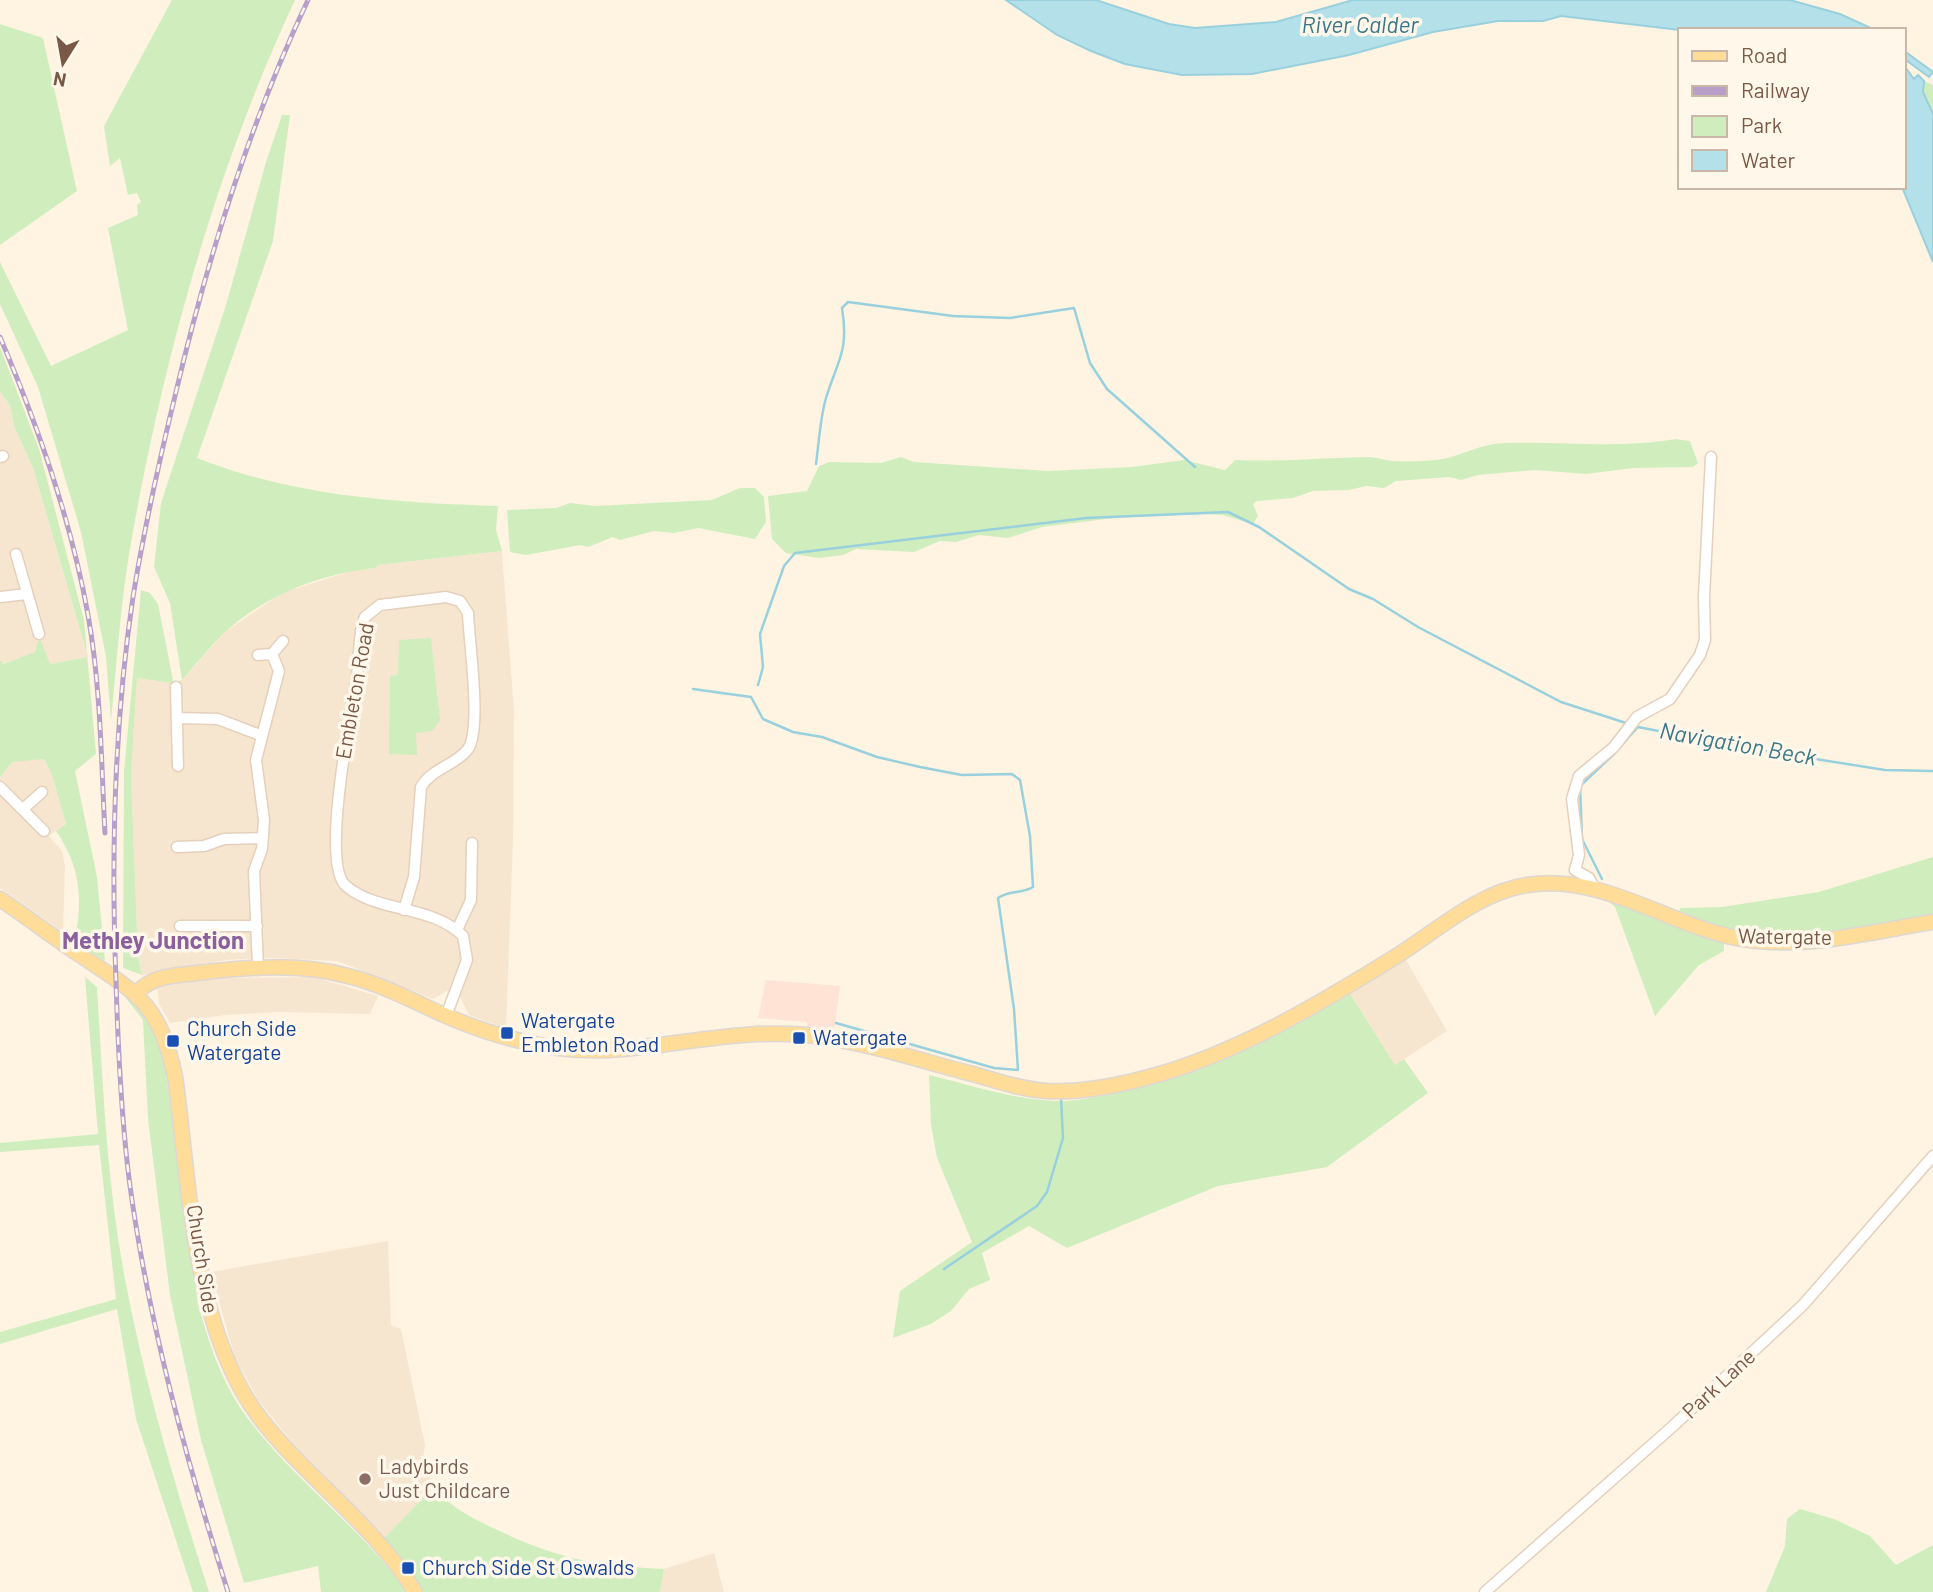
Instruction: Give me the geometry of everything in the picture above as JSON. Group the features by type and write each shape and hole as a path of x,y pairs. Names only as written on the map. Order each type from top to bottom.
{"main road":[{"name":"Watergate","path":"137,993 146,983 161,978 258,968 303,969 347,975 446,1016 535,1045 590,1051 745,1035 785,1033 821,1036 1023,1088 1069,1091 1113,1086 1202,1060 1352,984 1490,895 1529,885 1560,885 1596,891 1742,939 1833,940 1933,922"},
{"path":"0,899 137,993"},
{"name":"Church Side","path":"137,993 155,1017 169,1049 207,1303 237,1383 260,1418 297,1461 380,1545 415,1592"}],"street":[{"path":"1560,885 1566,875 1575,870 1579,855 1572,799 1579,776 1614,747 1637,717 1670,699 1700,655 1705,640 1704,597 1711,457"},
{"path":"16,554 39,634"},
{"path":"0,597 27,594"},
{"name":"Embleton Road","path":"404,910 414,877 421,786 429,775 465,753 475,733 468,613 460,601 446,597 380,604 365,617 339,781 338,871 343,884 358,894 457,930"},
{"path":"258,655 272,654 283,641"},
{"path":"258,968 254,871 263,838 256,760 260,735 279,671 272,654"},
{"path":"176,687 178,766"},
{"path":"177,718 218,719 260,735"},
{"path":"0,787 44,831"},
{"path":"23,809 42,792"},
{"path":"177,847 204,846 223,839 263,838"},
{"path":"446,1016 467,960 467,944 457,930 471,900 472,843"},
{"path":"1575,870 1589,878 1596,891"},
{"path":"180,926 257,926"},
{"name":"Park Lane","path":"1485,1592 1672,1427 1803,1306 1933,1156"}],"shaded area":[{"path":"0,392 10,405 14,426 33,468 88,657 50,664 38,641 35,652 2,664 0,660"},
{"path":"502,551 514,711 513,840 506,1029 469,1015 459,995 447,991 433,999 337,961 269,958 227,960 142,975 138,956 131,775 137,678 172,683 182,680 226,631 282,593 354,570 376,568 376,565"},
{"path":"43,758 52,775 66,824 49,836 62,851 65,866 63,932 0,888 0,777 12,762"},
{"path":"1406,960 1447,1031 1395,1065 1349,992"},
{"path":"314,977 378,996 370,1014 278,1012 226,1015 170,1023 159,1004 157,987 218,978"},
{"path":"766,980 840,986 834,1031 807,1027 807,1022 758,1018"},
{"path":"388,1241 391,1325 401,1329 425,1445 423,1459 434,1487 384,1538 304,1457 258,1400 234,1355 211,1272"},
{"path":"714,1553 724,1592 660,1592 664,1569"}],"green space":[{"path":"172,0 295,0 241,129 217,196 177,331 145,468 128,560 111,721 106,657 81,532 38,387 0,304 0,262 51,366 128,330 108,228 138,215 137,205 141,202 137,193 128,195 120,158 110,166 104,126"},
{"path":"0,24 43,38 77,191 0,245"},
{"path":"1924,81 1933,85 1933,114 1923,92"},
{"path":"282,115 290,115 273,241 197,458 270,481 345,495 421,503 498,506 496,530 502,551 377,565 376,568 335,575 296,588 258,607 241,619 219,638 182,680 170,603 154,567 161,503 226,305"},
{"path":"0,347 39,449 84,620 87,654 33,468 14,426 10,405 0,392"},
{"path":"1675,439 1690,441 1698,463 1693,467 1633,468 1586,474 1535,470 1478,475 1461,480 1449,477 1396,481 1384,488 1367,486 1348,490 1313,491 1293,498 1257,501 1253,504 1258,516 1253,524 1223,515 1203,514 1114,518 1042,527 1008,538 979,535 956,542 940,541 914,552 856,549 843,555 819,558 786,553 772,539 768,496 807,491 819,466 830,462 881,463 901,457 914,462 1048,471 1132,467 1184,460 1225,470 1235,460 1368,457 1391,461 1418,461 1443,459 1497,444 1612,444"},
{"path":"740,488 755,488 764,497 766,522 755,539 698,528 674,533 654,531 620,540 613,537 588,547 580,545 526,555 510,552 507,510 556,508 570,503 594,506 712,500"},
{"path":"141,590 150,593 158,604 173,680 172,683 137,678 131,775 138,956 142,975 123,968 124,771"},
{"path":"431,638 440,720 432,731 416,733 417,755 389,754 390,676 398,675 399,640"},
{"path":"38,641 41,641 50,664 87,657 96,754 75,771 97,877 105,961 74,941 79,912 78,884 70,857 56,831 66,824 52,775 44,759 12,762 0,777 0,660 3,664 35,652"},
{"path":"1933,857 1933,915 1887,925 1840,933 1770,936 1737,932 1679,912 1680,908 1722,907 1819,892"},
{"path":"1606,899 1724,940 1724,951 1699,965 1655,1016 1615,907"},
{"path":"85,977 97,987 110,1177 127,1289 164,1442 209,1592 193,1592 136,1419 117,1309 0,1344 0,1332 116,1299 99,1145 0,1152 0,1143 98,1134"},
{"path":"118,988 145,1017 163,1052 198,1304 210,1345 227,1385 241,1409 280,1457 367,1544 407,1592 321,1592 318,1566 244,1583 201,1440 170,1295 148,1119 143,1020"},
{"path":"1349,992 1395,1065 1404,1059 1428,1093 1327,1167 1218,1186 1067,1248 1029,1226 982,1253 990,1280 969,1289 951,1311 931,1324 893,1338 900,1291 972,1242 937,1158 931,1125 929,1075 1023,1098 1062,1101 1091,1098 1145,1086 1206,1065 1264,1039"},
{"path":"434,1487 446,1500 468,1515 535,1546 595,1563 664,1569 660,1592 424,1592 384,1538"},
{"path":"1800,1509 1834,1519 1870,1536 1896,1565 1933,1545 1933,1592 1766,1592 1785,1546 1787,1519"}],"water":[{"name":"River Calder","path":"1006,0 1096,0 1169,24 1195,28 1276,22 1353,0 1790,0 1840,14 1871,28 1678,30 1561,16 1543,21 1498,21 1433,32 1349,55 1252,74 1182,75 1125,64 1057,35"},
{"path":"1905,51 1933,72 1929,77 1905,59"},
{"path":"1905,67 1914,79 1918,75 1924,81 1923,92 1933,114 1933,262 1903,189 1905,189"}],"waterway":[{"path":"816,464 824,406 843,346 842,308 848,302 953,316 1010,318 1074,308 1090,363 1107,389 1195,467"},
{"path":"758,685 763,667 760,634 784,566 795,553 1086,518 1228,512 1259,527 1349,589 1373,599 1418,627 1561,702 1626,723"},
{"path":"693,689 751,697 763,719 793,732 822,737 877,757 962,775 1012,774 1020,780 1030,836 1033,887 998,898 1014,1009 1018,1070 994,1068 836,1023"},
{"name":"Navigation Beck","path":"1618,749 1638,727 1746,748 1885,770 1933,771"},
{"name":"Navigation Beck","path":"1602,879 1582,839 1580,786 1614,754"},
{"path":"944,1269 1037,1206 1047,1192 1063,1138 1061,1098"}],"railway":[{"path":"228,1592 170,1391 147,1289 130,1186 122,1109 117,1007 114,885 118,741 133,597 175,396 215,244 231,195 266,96 308,0"},
{"path":"0,337 52,473 81,579 96,669 105,833"}],"place":[{"name":"Watergate Embleton Road","path":"507,1033"},
{"name":"Watergate","path":"799,1038"},
{"name":"Church Side Watergate","path":"173,1041"},
{"name":"Ladybirds Just Childcare","path":"365,1479"},
{"name":"Church Side St Oswalds","path":"408,1568"}],"district":[{"name":"Methley Junction","path":"153,941"}]}
